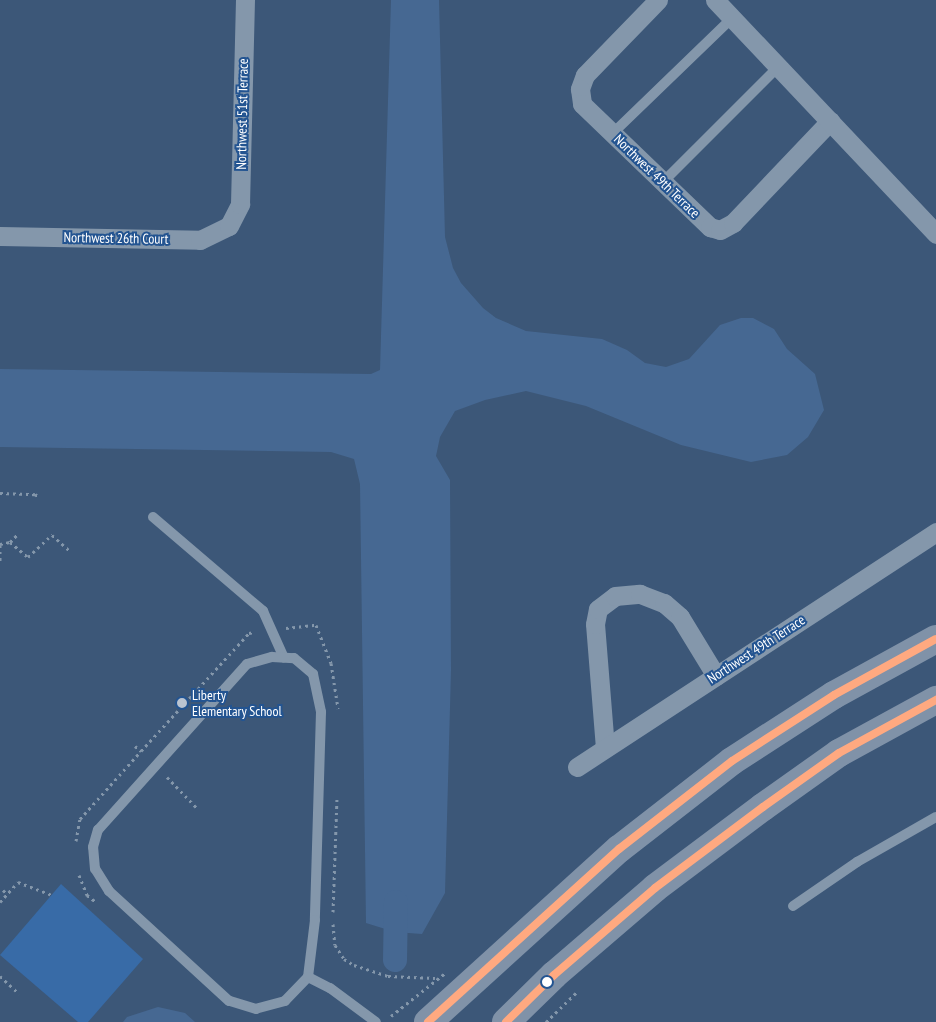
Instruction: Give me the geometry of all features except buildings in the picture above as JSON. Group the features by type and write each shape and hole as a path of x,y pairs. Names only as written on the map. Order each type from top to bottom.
{"main road":[{"path":"428,1022 618,849 732,761 834,695 936,639"},
{"path":"506,1022 554,975 655,888 763,807 839,753 936,700"}],"street":[{"name":"Northwest 51st Terrace","path":"229,226 240,204 245,0"},
{"name":"Northwest 49th Terrace","path":"658,0 585,75 580,89 582,104 710,227 720,230 733,223 830,122"},
{"path":"715,0 936,234"},
{"name":"Northwest 26th Court","path":"0,236 200,240 229,226"},
{"name":"Northwest 49th Terrace","path":"577,766 936,532"},
{"path":"605,748 595,624 598,609 615,596 640,594 664,604 680,617 716,676"}],"lane":[{"path":"613,133 732,18"},
{"path":"663,182 778,67"},
{"path":"153,517 263,611 284,658"},
{"path":"284,658 294,658 313,674 322,712 314,920 308,977 285,1001 256,1009 229,1001 109,891 95,869 93,847 98,830 248,664 284,658"},
{"path":"793,906 858,862 936,816"},
{"path":"308,977 330,988 376,1022"}],"path":[{"path":"0,494 36,494 40,498"},
{"path":"0,562 0,544 10,542 16,535"},
{"path":"10,542 28,557 52,535 71,552"},
{"path":"135,746 196,807"},
{"path":"77,847 80,819 141,751"},
{"path":"78,866 79,881 102,908"},
{"path":"0,902 18,882 52,895"},
{"path":"3,890 7,894"},
{"path":"0,976 19,994"},
{"path":"546,1022 578,991"}],"shaded area":[{"path":"391,0 439,0 445,237 453,268 461,283 483,308 496,318 526,331 602,339 627,350 645,363 666,367 689,359 720,325 741,318 753,318 774,329 787,349 815,374 824,410 808,437 787,455 751,462 681,445 586,406 526,391 485,400 455,411 440,437 436,456 450,480 451,670 445,893 422,934 395,932 366,923 360,484 354,459 331,452 0,447 0,369 371,374 380,370"},
{"path":"61,884 143,959 88,1022 78,1022 0,955"},
{"path":"158,1007 185,1013 195,1022 123,1022 127,1017"}],"waterway":[{"path":"395,960 396,902"}],"transit line":[{"path":"428,1022 619,849 732,761 834,695 936,639"},
{"path":"506,1022 554,975 655,888 763,807 839,753 936,700"}],"place":[{"name":"Liberty Elementary School","path":"182,703"}]}
